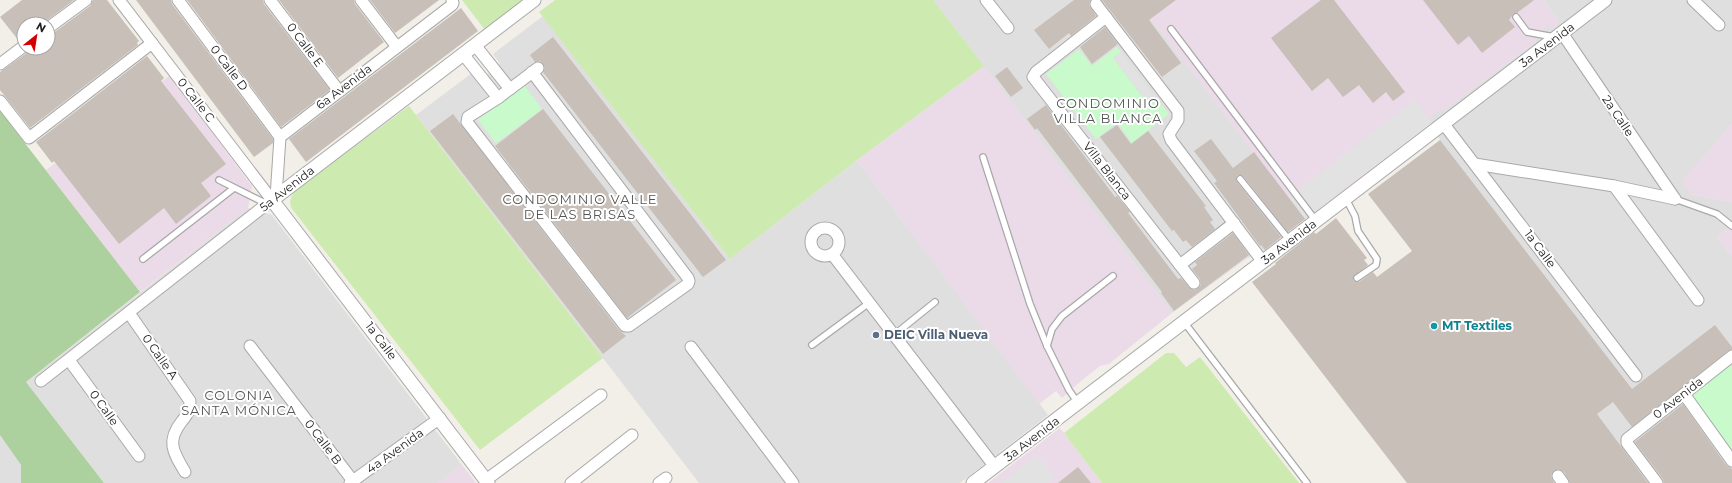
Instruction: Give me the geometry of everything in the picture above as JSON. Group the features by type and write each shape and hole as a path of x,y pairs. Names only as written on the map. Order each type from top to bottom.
{"street":[{"path":"56,22 86,0"},
{"name":"0 Calle C","path":"119,0 271,200"},
{"name":"0 Calle D","path":"178,0 280,137"},
{"name":"0 Calle E","path":"270,0 339,91"},
{"path":"361,0 397,47"},
{"name":"6a Avenida","path":"280,137 452,5 452,0"},
{"name":"5a Avenida","path":"41,380 69,360 271,200 534,0"},
{"path":"986,0 1008,28"},
{"name":"3a Avenida","path":"973,483 1605,0"},
{"path":"1693,0 1719,25"},
{"path":"1096,4 1178,111 1178,119 1170,133 1170,139 1263,262"},
{"name":"Villa Blanca","path":"1106,17 1036,72 1033,77 1194,284"},
{"name":"2a Calle","path":"1559,35 1675,198"},
{"path":"0,101 29,138 152,43"},
{"path":"475,45 510,89"},
{"path":"0,64 16,52"},
{"path":"463,54 498,98"},
{"path":"535,70 688,278 688,284 629,326 625,326 467,122 468,117 510,89 535,70"},
{"name":"1a Calle","path":"1443,123 1636,376"},
{"path":"271,200 280,137"},
{"path":"1475,164 1614,186 1675,198"},
{"path":"1614,186 1698,300"},
{"name":"1a Calle","path":"271,200 440,418 487,482"},
{"path":"1180,265 1234,222"},
{"path":"832,254 995,467"},
{"name":"0 Calle A","path":"129,313 190,401 188,414 173,435 174,451 185,472"},
{"name":"0 Calle B","path":"250,346 351,482"},
{"path":"691,347 793,483"},
{"name":"0 Avenida","path":"1657,483 1627,443 1629,436 1732,356"},
{"name":"0 Calle","path":"69,360 139,456"},
{"path":"1684,394 1732,461"},
{"path":"487,482 601,395"},
{"name":"4a Avenida","path":"351,482 440,418"},
{"path":"571,483 632,435"}],"lane":[{"path":"1516,17 1527,32 1559,35"},
{"path":"1171,29 1316,221"},
{"path":"983,157 994,186 1030,304 1047,346 1069,390 1078,403"},
{"path":"1240,179 1290,241"},
{"path":"219,180 234,188 271,200"},
{"path":"143,259 234,188"},
{"path":"1675,198 1717,214 1732,226"},
{"path":"1346,199 1355,216 1358,231 1377,259 1376,265 1357,278"},
{"path":"1047,346 1052,329 1062,316 1113,276"},
{"path":"894,335 935,302"},
{"path":"812,345 869,303"},
{"path":"1184,322 1307,483"}],"shaded area":[{"name":"CONDOMINIO VILLA BLANCA","path":"933,0 1137,0 1254,152 1214,183 1265,250 1246,259 1172,313"},
{"path":"1137,0 1543,0 1558,20 1555,28 1544,28 1534,43 1444,110 1438,110 1429,117 1432,122 1265,250 1214,183 1253,152"},
{"path":"1543,0 1732,0 1732,124 1683,181 1691,194 1732,202 1732,224 1717,237 1732,256 1732,483 1506,483 1630,388 1440,140 1428,117 1438,110 1444,110 1534,43 1544,28 1558,20"},
{"path":"543,16 730,259 857,160 1048,415 960,483 699,483 416,115 472,73 479,81 500,64 493,54"},
{"path":"1121,52 1157,99 1150,105 1113,58"},
{"path":"984,66 1172,313 1109,364 1100,366 1062,398 1056,391 1039,404 857,160"},
{"path":"169,76 252,186 248,208 140,292 46,170"},
{"path":"1415,100 1432,122 1304,219 1288,198"},
{"path":"1732,124 1732,202 1691,194 1682,181"},
{"name":"COLONIA SANTA MÓNICA","path":"248,208 272,215 462,465 438,483 104,483 26,382"},
{"path":"1732,224 1732,256 1717,237"},
{"path":"1060,428 1102,483 988,483"},
{"path":"0,435 21,465 21,483 0,483"},
{"path":"1037,455 1055,478 1049,483 1001,483"},
{"path":"462,465 476,483 438,483"}],"green space":[{"path":"462,0 524,0 485,30"},
{"path":"555,0 933,0 984,66 857,160 730,259 539,12"},
{"path":"1117,47 1121,52 1113,58 1149,105 1157,99 1169,114 1132,143 1117,123 1096,139 1046,74 1079,49 1092,66"},
{"path":"524,85 542,109 496,143 478,120"},
{"path":"409,106 603,358 480,450 292,209 290,203 292,196 297,189"},
{"path":"0,111 140,292 26,382 104,483 21,483 21,465 0,435"},
{"path":"1166,353 1174,353 1186,367 1200,357 1299,483 1102,483 1064,433"},
{"path":"1732,356 1732,461 1684,394"}],"building":[{"path":"22,0 74,0 53,16 16,16 16,37 0,17"},
{"path":"93,0 107,0 139,41 137,43 138,45 30,128 0,90 0,72 22,56 56,56 56,31 90,6"},
{"path":"136,0 171,0 172,4 273,139 273,143 254,157"},
{"path":"187,0 263,0 264,4 330,90 281,127"},
{"path":"279,0 354,0 355,4 384,42 338,78"},
{"path":"370,0 439,0 395,33"},
{"path":"1074,0 1090,0 1089,5 1096,16 1071,36 1069,33 1049,49 1034,30"},
{"path":"1102,0 1176,0 1149,20 1181,63 1162,77"},
{"path":"1321,0 1334,0 1405,92 1393,101 1386,92 1373,103 1359,85 1343,97 1328,78 1312,91 1271,38"},
{"path":"1423,0 1534,0 1517,13 1513,14 1509,20 1515,27 1482,53 1469,36 1458,45"},
{"path":"461,8 478,31 306,162 289,139"},
{"path":"1105,27 1118,44 1092,64 1080,47"},
{"path":"553,37 726,260 703,277 543,72 545,68 543,64 540,61 535,62 530,55"},
{"path":"147,56 164,78 161,81 226,164 201,183 211,196 176,224 164,208 119,244 54,161 52,163 36,142"},
{"path":"1007,67 1023,88 1011,97 995,76"},
{"path":"1046,105 1115,197 1117,196 1130,212 1128,213 1178,279 1181,278 1191,289 1195,290 1201,285 1200,279 1192,269 1197,265 1195,262 1233,233 1249,255 1174,311 1161,293 1162,292 1037,128 1035,130 1027,119"},
{"path":"543,109 676,280 627,318 495,146"},
{"path":"453,114 619,330 626,336 603,354 430,131"},
{"path":"1117,125 1131,144 1148,131 1206,206 1204,207 1213,220 1210,222 1215,229 1192,247 1186,240 1183,242 1174,230 1172,231 1100,137"},
{"path":"1211,139 1233,168 1254,152 1305,219 1288,232 1243,176 1238,175 1236,178 1237,182 1281,237 1265,250 1261,245 1260,246 1214,183 1217,181 1194,151"},
{"name":"MT Textiles","path":"1440,140 1632,389 1715,325 1732,347 1732,349 1632,427 1613,402 1597,414 1648,483 1570,483 1564,472 1558,469 1552,473 1551,477 1554,483 1407,483 1252,282 1314,232 1316,234 1336,218 1367,258 1364,260 1368,265 1353,277 1353,280 1356,282 1359,282 1373,272 1377,277 1412,251 1368,194"},
{"path":"1683,404 1726,465 1732,469 1732,483 1664,483 1663,479 1635,442"},
{"path":"1078,467 1091,483 1058,483"}],"place":[{"name":"MT Textiles","path":"1434,326"},
{"name":"DEIC Villa Nueva","path":"876,335"}],"district":[{"name":"CONDOMINIO VILLA BLANCA","path":"1108,110"},
{"name":"CONDOMINIO VALLE DE LAS BRISAS","path":"580,206"},
{"name":"COLONIA SANTA MÓNICA","path":"239,402"}]}
